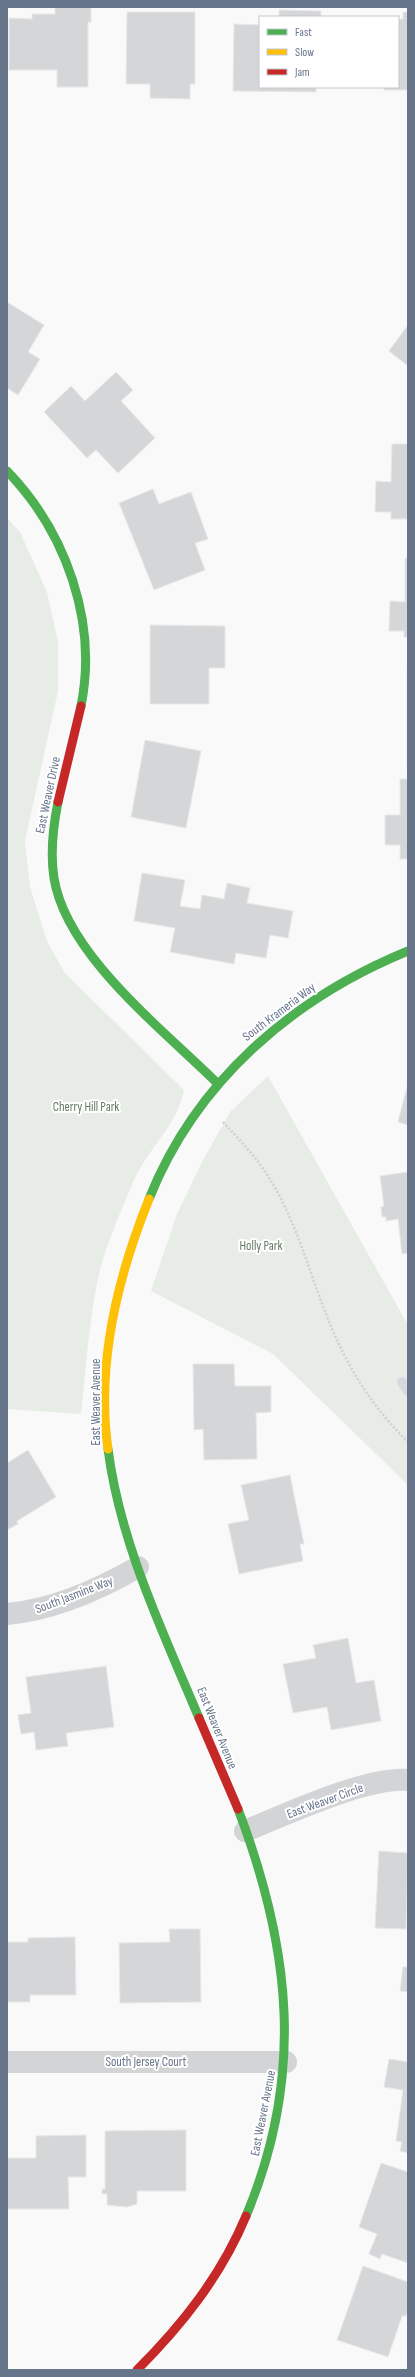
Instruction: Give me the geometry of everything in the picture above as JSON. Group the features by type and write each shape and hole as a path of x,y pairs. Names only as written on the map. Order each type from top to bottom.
{"street":[{"name":"East Weaver Drive","path":"7,471 43,515 67,562 81,606 86,652 84,686 52,835 53,873 59,899 75,936 102,970 218,1084"},
{"name":"South Krameria Way","path":"218,1084 244,1055 316,998 392,957 408,951"},
{"name":"East Weaver Avenue","path":"137,2370 180,2326 202,2297 244,2224 259,2186 272,2144 281,2100 286,2062 283,1981 276,1932 261,1877 245,1831 138,1567 110,1472 106,1429 106,1394 111,1338 129,1252 145,1205 183,1132 218,1084"},
{"name":"South Jasmine Way","path":"7,1614 33,1612 106,1585 138,1567"},
{"name":"East Weaver Circle","path":"245,1831 366,1786 408,1780"},
{"name":"South Jersey Court","path":"7,2062 286,2062"}],"path":[{"path":"218,1084 222,1120 248,1148 274,1188 306,1258 337,1340 353,1370 372,1400 395,1429 408,1442"}],"green space":[{"name":"Cherry Hill Park","path":"7,518 20,532 47,592 58,642 58,691 25,841 30,887 47,941 64,972 184,1090 176,1114 134,1180 106,1250 99,1274 93,1309 81,1414 7,1409"},
{"name":"Holly Park","path":"268,1076 408,1325 408,1485 273,1354 151,1291 177,1214 202,1162 230,1112"}],"building":[{"path":"55,7 91,7 91,22 88,22 88,87 57,87 57,70 9,70 9,18 32,19 32,14 55,14"},
{"path":"279,10 321,11 321,16 279,16"},
{"path":"127,12 195,12 195,84 190,84 190,99 150,98 150,84 126,84"},
{"path":"403,12 408,12 408,90 384,90 384,88 399,88 399,19 403,19"},
{"path":"234,24 259,25 259,88 316,88 316,92 233,91"},
{"path":"7,302 44,325 28,352 40,359 18,395 7,388"},
{"path":"408,325 408,366 389,351"},
{"path":"116,372 133,390 121,401 155,438 118,473 96,450 87,458 44,412 71,386 85,401"},
{"path":"392,444 408,444 408,519 391,519 391,512 375,512 376,481 391,482"},
{"path":"153,489 159,504 191,492 208,539 195,543 205,570 154,590 119,503"},
{"path":"405,558 408,558 408,637 404,637 404,631 389,631 390,601 405,602"},
{"path":"150,625 225,626 225,668 209,668 209,704 150,704"},
{"path":"408,667 408,767 407,767"},
{"path":"145,740 201,751 186,828 131,817"},
{"path":"400,779 408,779 408,859 400,859 400,845 385,845 385,815 400,815"},
{"path":"142,873 185,880 180,906 200,909 202,895 224,899 227,883 250,888 247,903 293,911 288,938 270,935 266,958 236,953 234,964 170,952 175,928 134,921"},
{"path":"408,1083 408,1125 398,1122"},
{"path":"408,1172 408,1253 402,1254 398,1219 386,1221 386,1217 382,1217 381,1207 384,1206 380,1176"},
{"path":"193,1364 234,1364 235,1386 271,1386 271,1412 256,1413 257,1459 204,1460 203,1429 194,1430"},
{"path":"28,1450 56,1497 17,1521 18,1524 7,1530 7,1463"},
{"path":"290,1475 304,1544 300,1544 303,1561 239,1574 228,1524 249,1520 241,1485"},
{"path":"348,1638 356,1683 374,1680 381,1721 331,1730 327,1707 293,1713 283,1664 316,1658 313,1645"},
{"path":"106,1666 114,1727 66,1733 68,1746 36,1750 34,1732 21,1734 18,1715 31,1713 26,1677"},
{"path":"379,1851 408,1853 406,1929 375,1928"},
{"path":"169,1929 200,1929 201,2002 120,2003 119,1943 170,1942"},
{"path":"75,1937 76,1995 30,1995 30,2002 7,2002 7,1942 28,1942 28,1938"},
{"path":"403,1967 408,1967 408,1992 400,1991"},
{"path":"389,2059 408,2062 408,2153 400,2151 402,2142 396,2141 403,2090 384,2087"},
{"path":"186,2130 186,2191 137,2191 137,2204 127,2207 107,2205 107,2194 102,2194 102,2189 105,2189 105,2131"},
{"path":"86,2135 86,2177 68,2177 69,2209 7,2209 7,2158 36,2158 36,2136"},
{"path":"381,2163 408,2172 408,2263 382,2254 380,2259 369,2254 377,2234 359,2227"},
{"path":"363,2266 408,2282 408,2310 406,2316 402,2316 388,2357 337,2340"}],"waterway":[{"path":"402,1382 408,1391"}],"traffic: fast":[{"path":"7,471 28,495 46,522 61,550 72,580 81,611 85,642 85,674 81,706"},
{"path":"58,802 53,840 52,859 54,878 62,907 77,935 97,963 120,990 218,1084"},
{"path":"149,1199 169,1156 193,1117 221,1081 253,1048 288,1019 326,993 366,970 408,951"},
{"path":"108,1449 122,1519 144,1586 199,1718"},
{"path":"238,1809 256,1861 270,1912 279,1962 284,2012 283,2062 277,2113 265,2164 246,2216"}],"traffic: slow":[{"path":"108,1449 105,1417 105,1385 112,1321 128,1259 149,1199"}],"traffic: jam":[{"path":"58,802 81,706"},
{"path":"199,1718 238,1809"},
{"path":"137,2370 170,2335 199,2299 225,2259 246,2216"}]}
